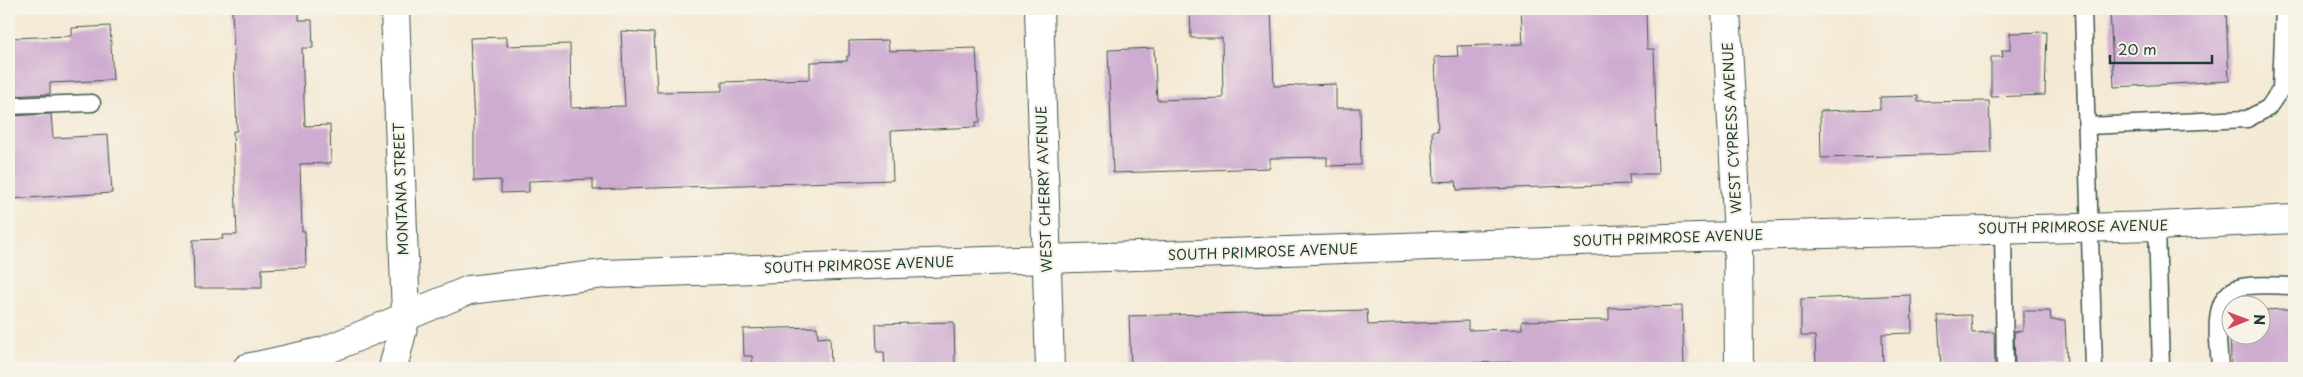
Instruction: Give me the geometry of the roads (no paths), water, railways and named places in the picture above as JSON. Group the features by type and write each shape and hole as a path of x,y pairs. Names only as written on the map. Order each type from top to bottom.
{"street":[{"name":"MONTANA STREET","path":"393,368 406,316 395,9"},
{"name":"WEST CHERRY AVENUE","path":"1039,9 1050,368"},
{"name":"WEST CYPRESS AVENUE","path":"1726,9 1738,236 1739,368"},
{"name":"SOUTH PRIMROSE AVENUE","path":"248,368 324,351 469,290 604,274 1738,236 2157,226 2294,219"}],"lane":[{"path":"2083,9 2094,368"},
{"path":"2086,126 2247,119 2268,108 2281,89 2284,9"},
{"path":"9,106 92,103"},
{"path":"2157,226 2161,368"},
{"path":"2003,229 2005,368"},
{"path":"2220,368 2218,318 2220,302 2226,294 2239,287 2294,286"}]}
